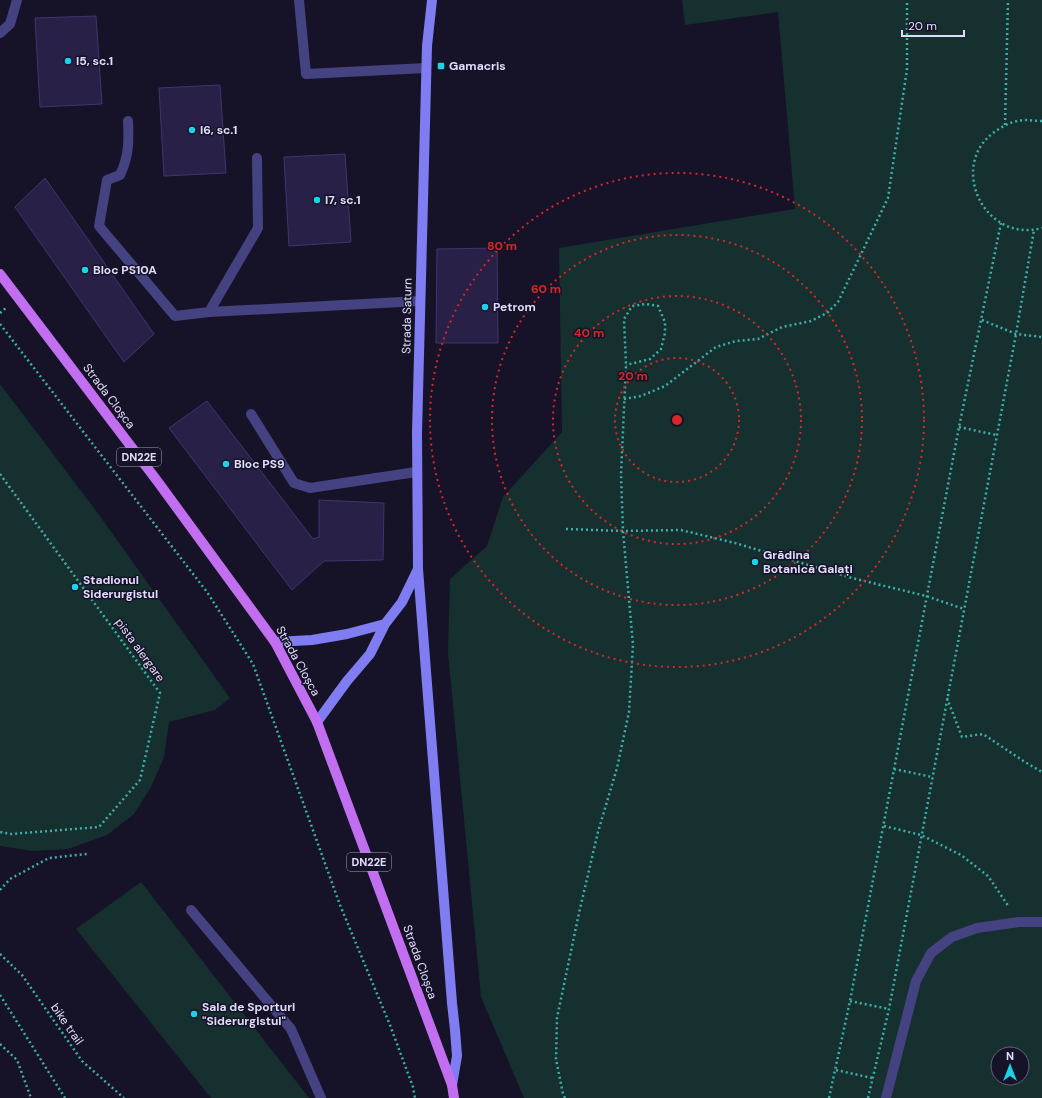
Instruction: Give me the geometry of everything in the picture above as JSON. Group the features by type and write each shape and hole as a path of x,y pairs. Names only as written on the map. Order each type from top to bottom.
{"main road":[{"name":"Strada Cloșca","path":"0,274 158,482 276,642 317,722 452,1085 454,1098"},
{"name":"DN22E","path":"452,1085 460,1098"}],"street":[{"path":"0,33 10,24 16,0"},
{"path":"299,0 306,74 426,68"},
{"name":"Strada Saturn","path":"317,722 347,681 370,654 385,624 402,602 418,569 416,472 420,301 426,68 432,0"},
{"path":"128,122 129,144 126,162 120,175 107,180 99,226 175,316 208,312 420,301"},
{"path":"208,312 258,228 257,158"},
{"path":"251,414 294,483 304,487 310,488 416,472"},
{"path":"418,569 457,1056 452,1085"},
{"path":"276,642 312,640 347,634 385,624"},
{"path":"191,910 291,1029 321,1098"},
{"path":"886,1098 916,980 931,953 952,937 977,928 1020,922 1042,922"}],"path":[{"path":"624,399 641,396 665,386 716,347 736,341 758,339 782,327 811,321 827,313 838,302 888,198 907,69 907,0"},
{"path":"1005,125 1008,0"},
{"path":"1042,121 1024,120 1005,125 991,134 980,148 974,164 973,181 978,198 987,212 1001,223 1017,229 1034,230 1042,228"},
{"path":"829,1098 850,1001 926,596 1001,223"},
{"path":"868,1098 889,1009 1016,334 1034,230"},
{"path":"565,1098 556,1059 557,1018 598,832 617,768 629,712 633,645 623,531 622,474 626,365 624,319 632,306 646,304 658,306 665,322 665,333 661,349 650,359 626,365"},
{"path":"982,320 1016,334 1042,338"},
{"path":"0,324 207,592 252,664 340,905 390,1025 413,1087 415,1098"},
{"path":"959,427 996,435"},
{"name":"pista alergare","path":"0,474 160,693 140,780 99,827 11,834 0,832"},
{"path":"566,529 623,531 681,530 735,543 852,578 926,596 964,609"},
{"path":"947,698 962,737 983,734 1024,762 1042,772"},
{"path":"894,769 932,777"},
{"path":"884,826 921,835 961,855 988,876 1020,922"},
{"path":"0,890 10,879 49,858 87,854"},
{"name":"bike trail","path":"0,954 22,975 82,1061 124,1098"},
{"path":"0,995 65,1098"},
{"path":"850,1001 889,1009"},
{"path":"0,1044 17,1060 30,1098"},
{"path":"836,1070 872,1078"}],"green space":[{"name":"Grădina Botanică Galați","path":"682,0 1042,0 1042,1098 524,1098 481,997 448,653 450,579 487,546 503,497 562,432 559,248 795,209 778,12 685,25"},
{"name":"Stadionul Siderurgistul","path":"0,384 97,512 230,698 215,710 169,722 164,757 151,787 134,814 107,835 68,849 32,851 0,846"},
{"name":"Sala de Sporturi \"Siderurgistul\"","path":"141,882 309,1098 211,1098 76,929"}],"building":[{"name":"I5, sc.1","path":"96,16 102,104 40,107 35,18"},
{"name":"I6, sc.1","path":"220,85 226,173 164,176 159,88"},
{"name":"I7, sc.1","path":"345,154 351,242 289,246 284,157"},
{"name":"Bloc PS10A","path":"45,178 154,334 124,362 15,207"},
{"path":"497,248 498,343 436,343 437,249"},
{"name":"Bloc PS9","path":"207,401 313,539 319,537 319,500 384,503 383,560 324,561 292,590 169,428"}],"place":[{"name":"I5, sc.1","path":"68,61"},
{"name":"Gamacris","path":"441,66"},
{"name":"I6, sc.1","path":"192,130"},
{"name":"I7, sc.1","path":"317,200"},
{"name":"Bloc PS10A","path":"85,270"},
{"name":"Petrom","path":"485,307"},
{"name":"Bloc PS9","path":"226,464"},
{"name":"Grădina Botanică Galați","path":"755,562"},
{"name":"Stadionul Siderurgistul","path":"75,587"},
{"name":"Sala de Sporturi \"Siderurgistul\"","path":"194,1014"}]}
